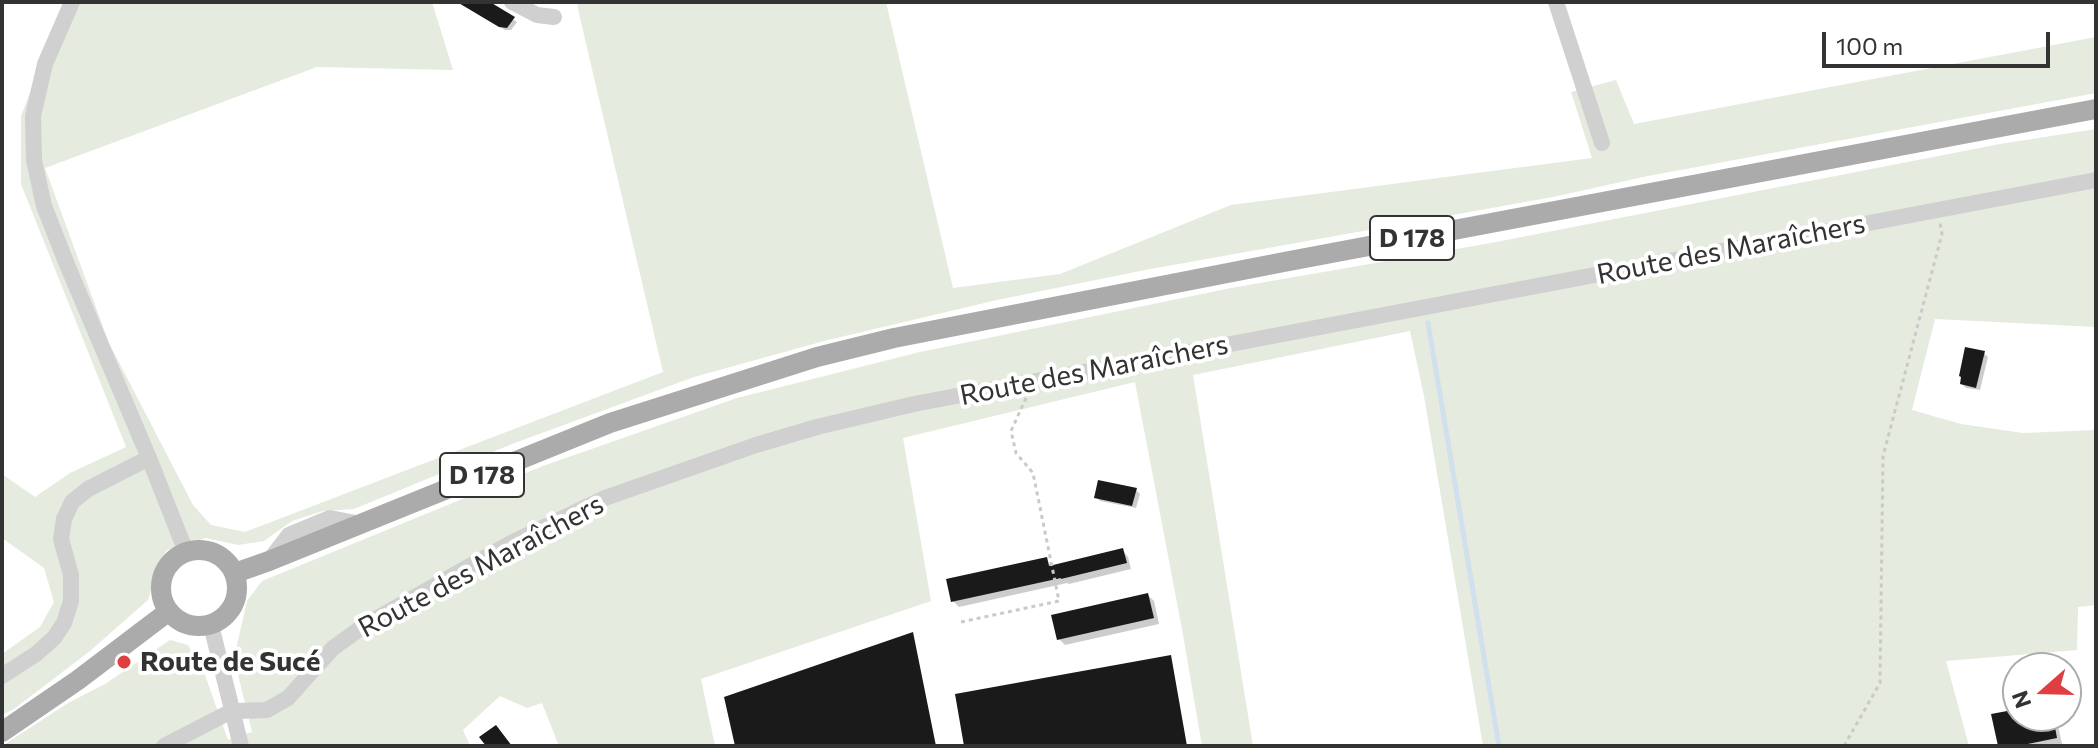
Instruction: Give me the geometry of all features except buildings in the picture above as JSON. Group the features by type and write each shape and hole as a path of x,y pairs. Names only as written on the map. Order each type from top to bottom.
{"main road":[{"name":"D 178","path":"235,573 610,423 817,357 894,338 1299,259 2096,109"},
{"path":"209,551 219,555 235,573 235,603 229,613 211,625 188,625 169,611 163,600 162,577 167,566 186,552 209,551"},
{"path":"2,732 78,680 169,611"}],"street":[{"path":"72,2 45,64 33,116 34,160 44,206 186,552"},
{"path":"512,2 537,15 554,17"},
{"path":"1556,2 1602,143"},
{"name":"Route des Maraîchers","path":"164,746 232,712 267,710 288,698 333,648 365,625 511,543 605,498 817,427 914,404 2096,180"},
{"path":"2,676 36,654 54,638 64,623 71,601 71,575 61,539 64,519 72,502 88,489 149,458"},
{"path":"211,625 241,746"}],"path":[{"path":"1844,746 1880,683 1883,456 1942,234 1936,210"},
{"path":"961,622 1059,601 1033,473 1016,453 1011,431 1025,399 1042,380"}],"shaded area":[{"path":"64,2 432,2 453,70 317,67 45,168 109,343 193,505 211,525 245,532 663,372 577,5 583,2 886,2 953,288 1060,274 1231,205 1592,158 1571,92 1616,80 1634,124 2096,37 2096,93 1648,176 1553,197 1145,270 997,300 824,341 694,377 512,444 354,509 323,511 292,521 264,541 238,545 206,538 167,550 159,564 148,600 90,651 2,715 2,654 40,627 54,602 44,568 2,538 2,474 35,497 70,473 126,447 21,184 21,116"},
{"path":"2096,129 2096,327 1935,319 1912,410 1961,424 2023,433 2096,430 2096,605 2078,607 2077,650 2002,652 2002,656 1946,661 1969,746 1483,746 1424,396 1410,331 1193,375 1253,746 1202,746 1135,382 903,438 931,601 701,679 715,746 559,746 542,703 527,708 500,696 463,730 470,746 2,746 68,703 105,684 170,640 188,645 205,675 228,740 252,732 234,658 247,601 262,581 543,466 737,398 920,352 1231,288 1491,243 2000,144"}],"waterway":[{"path":"1428,323 1499,746"}],"place":[{"name":"Route de Sucé","path":"124,662"}]}
